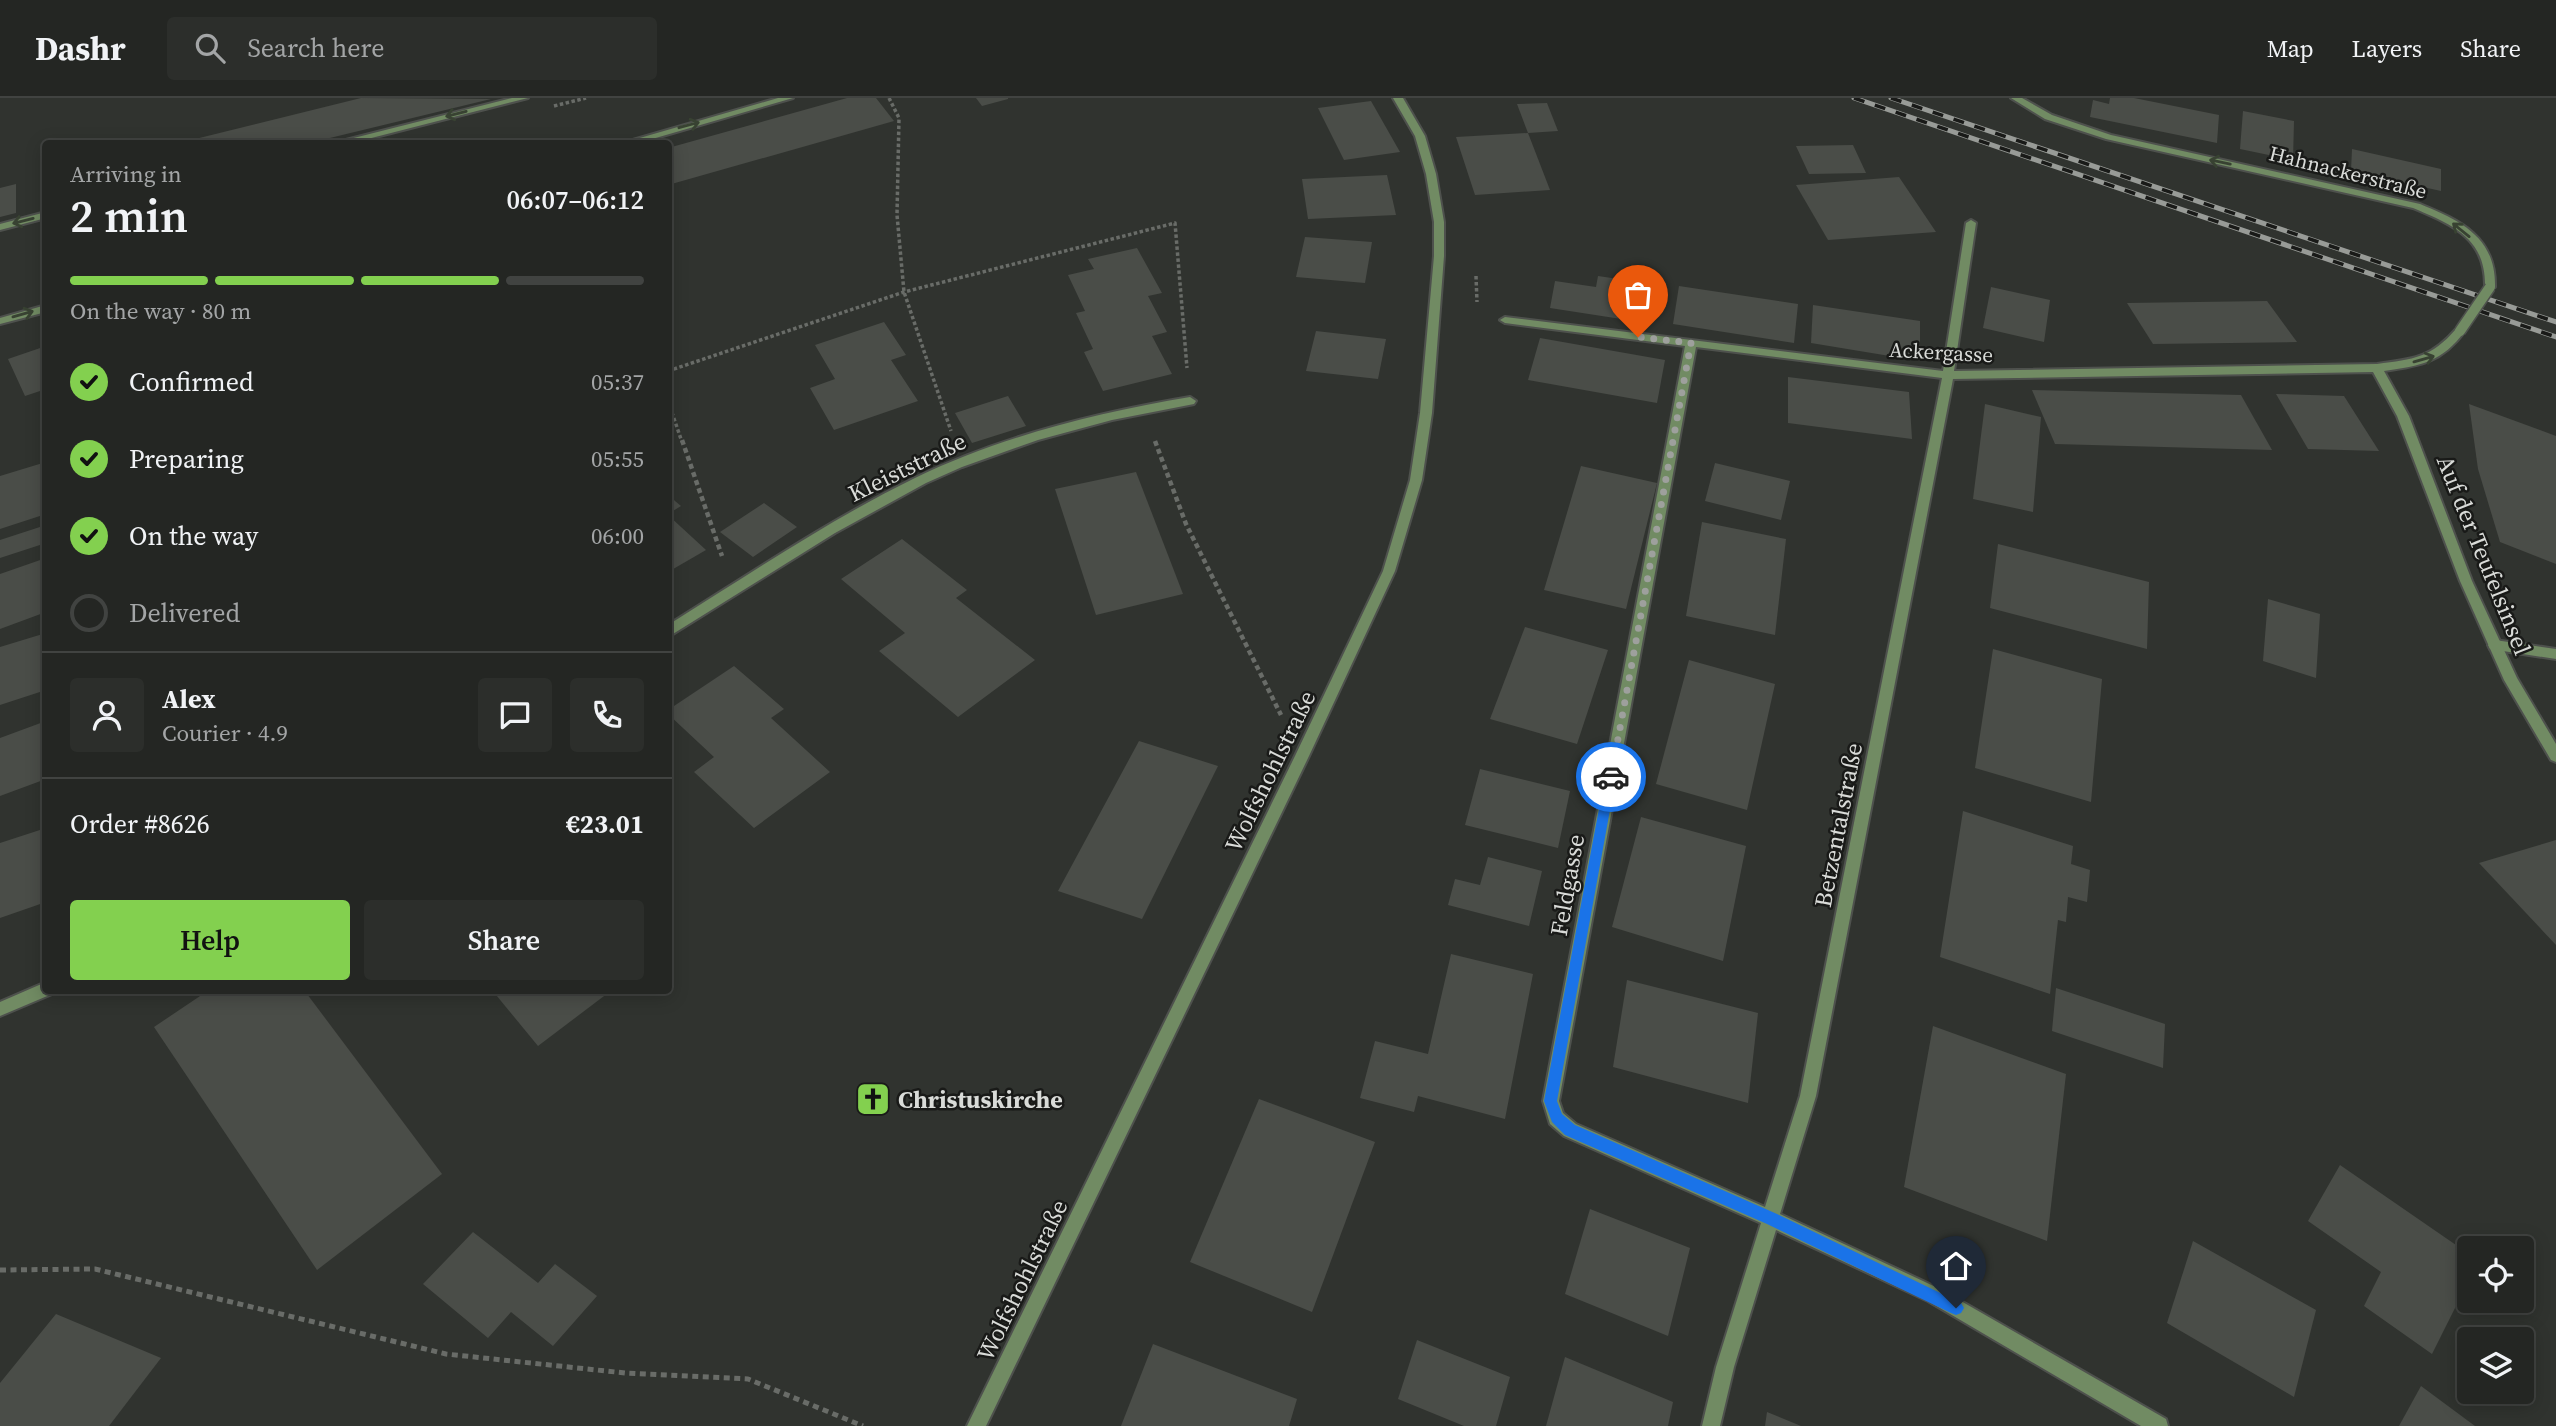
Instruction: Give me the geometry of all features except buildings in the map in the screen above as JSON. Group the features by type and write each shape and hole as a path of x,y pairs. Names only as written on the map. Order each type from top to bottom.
{"street":[{"path":"350,140 523,98"},
{"path":"637,140 788,98"},
{"name":"Wolfshohlstraße","path":"976,1426 1302,756 1389,571 1416,480 1426,413 1436,314 1439,222 1431,174 1420,136 1398,98"},
{"name":"Hahnackerstraße","path":"2016,98 2062,124 2109,137 2398,200 2443,217 2459,227 2476,243 2489,263 2490,287 2446,350 2428,360 2377,368"},
{"path":"0,227 42,216"},
{"name":"Betzentalstraße","path":"1711,1426 1725,1367 1808,1096 1948,375 1971,223"},
{"path":"0,321 42,309"},
{"name":"Ackergasse","path":"1505,320 1948,375 2377,368"},
{"name":"Feldgasse","path":"1691,343 1550,1101 1556,1118 1570,1130 1772,1219 1934,1295 2159,1426"},
{"name":"Auf der Teufelsinsel","path":"2377,368 2403,416 2466,581 2511,680 2556,756"},
{"name":"Kleiststraße","path":"672,630 886,498 962,462 1067,428 1140,409 1190,401"},
{"path":"2495,645 2556,654"},
{"path":"0,1009 42,991"}],"path":[{"path":"889,98 900,118 897,215 904,292 962,462"},
{"path":"672,370 904,292 1175,223 1190,401 1154,441 1186,524 1302,756"},
{"path":"672,413 734,591"},
{"path":"0,1270 95,1269 446,1354 625,1373 748,1379 863,1426"}],"railway":[{"path":"1854,98 2556,337"},
{"path":"1891,98 2556,322"}],"way so far":[{"path":"1611,777 1691,343 1638,337"}],"place":[{"name":"Christuskirche","path":"873,1099"}],"route":[{"path":"1611,777 1550,1101 1556,1118 1570,1130 1772,1219 1934,1295 1956,1308"}]}
